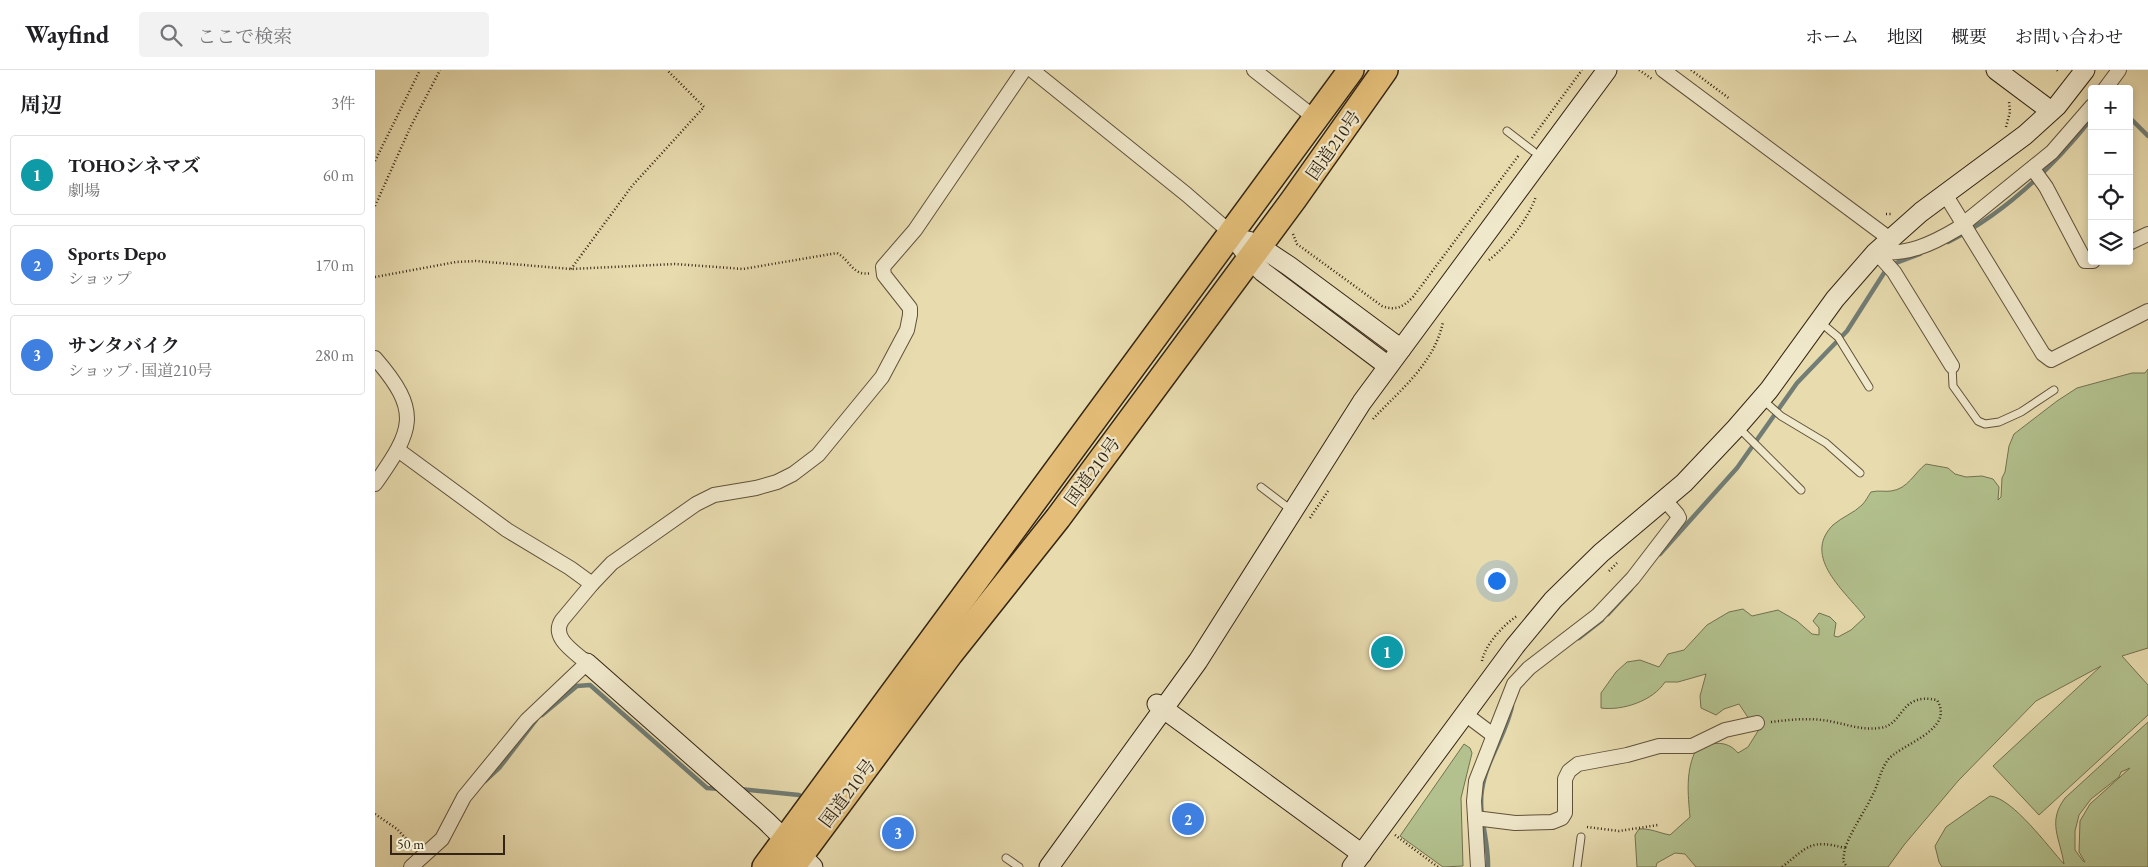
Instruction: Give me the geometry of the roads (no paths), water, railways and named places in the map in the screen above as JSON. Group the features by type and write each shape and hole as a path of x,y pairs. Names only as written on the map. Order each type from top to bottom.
{"highway":[{"name":"国道210号","path":"798,857 1231,233 1351,70"},
{"name":"国道210号","path":"765,867 798,857 950,654 1058,518 1254,253 1385,70"}],"street":[{"path":"798,857 587,663 559,636 558,629 562,620 592,584 619,557 705,498 777,482 793,474 818,455 882,377 907,330 911,315 910,308 884,275 883,268 915,230 1024,70"},
{"path":"1032,70 1186,194 1254,253 1397,346"},
{"path":"1254,70 1315,118"},
{"path":"1397,346 1529,149 1592,70"},
{"path":"1049,867 1161,707 1286,506 1384,363 1607,70"},
{"path":"1995,70 2051,111"},
{"path":"1951,366 1886,263 1890,239 1945,194 2017,142 2051,111 2085,70"},
{"path":"2108,85 2119,70"},
{"path":"1659,76 1890,239"},
{"path":"1161,707 1357,860 1521,638 1553,600 1601,553 1684,483 1738,426 1762,399 1848,284 1886,263 1894,254 1907,252 1966,229 2063,140 2088,111"},
{"path":"2033,169 2046,187 2085,261 2088,261"},
{"path":"1945,194 2043,354 2051,360 2148,311"},
{"path":"2133,241 2148,234"},
{"path":"1254,253 1263,272 1384,363"},
{"path":"375,358 399,388 406,408 406,428 398,450 375,484"},
{"path":"1038,867 1198,661 1362,402 1384,363"},
{"path":"398,450 507,530 570,568 592,584"},
{"path":"1478,867 1474,801 1476,781 1511,689 1529,668 1598,615 1633,578 1678,521 1677,514 1665,500"},
{"path":"415,863 442,839 463,797 527,720 587,663"},
{"path":"1465,714 1493,735"},
{"path":"1475,818 1524,823 1548,823 1557,820 1563,816 1566,809 1565,778 1569,771 1578,764 1627,755 1659,746 1692,746 1734,727 1757,723"}],"lane":[{"path":"1507,131 1529,149"},
{"path":"1819,322 1838,337 1869,387"},
{"path":"1951,366 1953,386 1978,421 1985,424 2004,420 2029,408 2054,390"},
{"path":"1762,399 1781,416 1826,443 1860,473"},
{"path":"1738,426 1801,490"},
{"path":"1261,487 1286,506"},
{"path":"1577,867 1581,837"},
{"path":"1006,858 1019,867"}],"waterway":[{"path":"2133,121 2148,136"},
{"path":"1948,242 1989,217 2027,188 2061,154 2088,123"},
{"path":"1660,554 1737,468 1797,383 1847,331 1884,273 1896,263 1920,254"},
{"path":"1608,614 1631,589"},
{"path":"1579,638 1602,620"},
{"path":"542,715 577,686 590,685 707,788 720,789"},
{"path":"1488,867 1481,809 1482,790 1484,779 1512,706"},
{"path":"485,781 500,767 536,720"},
{"path":"740,789 799,795"}],"place":[{"name":"TOHOシネマズ","path":"1387,652"},
{"name":"Sports Depo","path":"1188,819"},
{"name":"サンタバイク","path":"898,833"}]}
